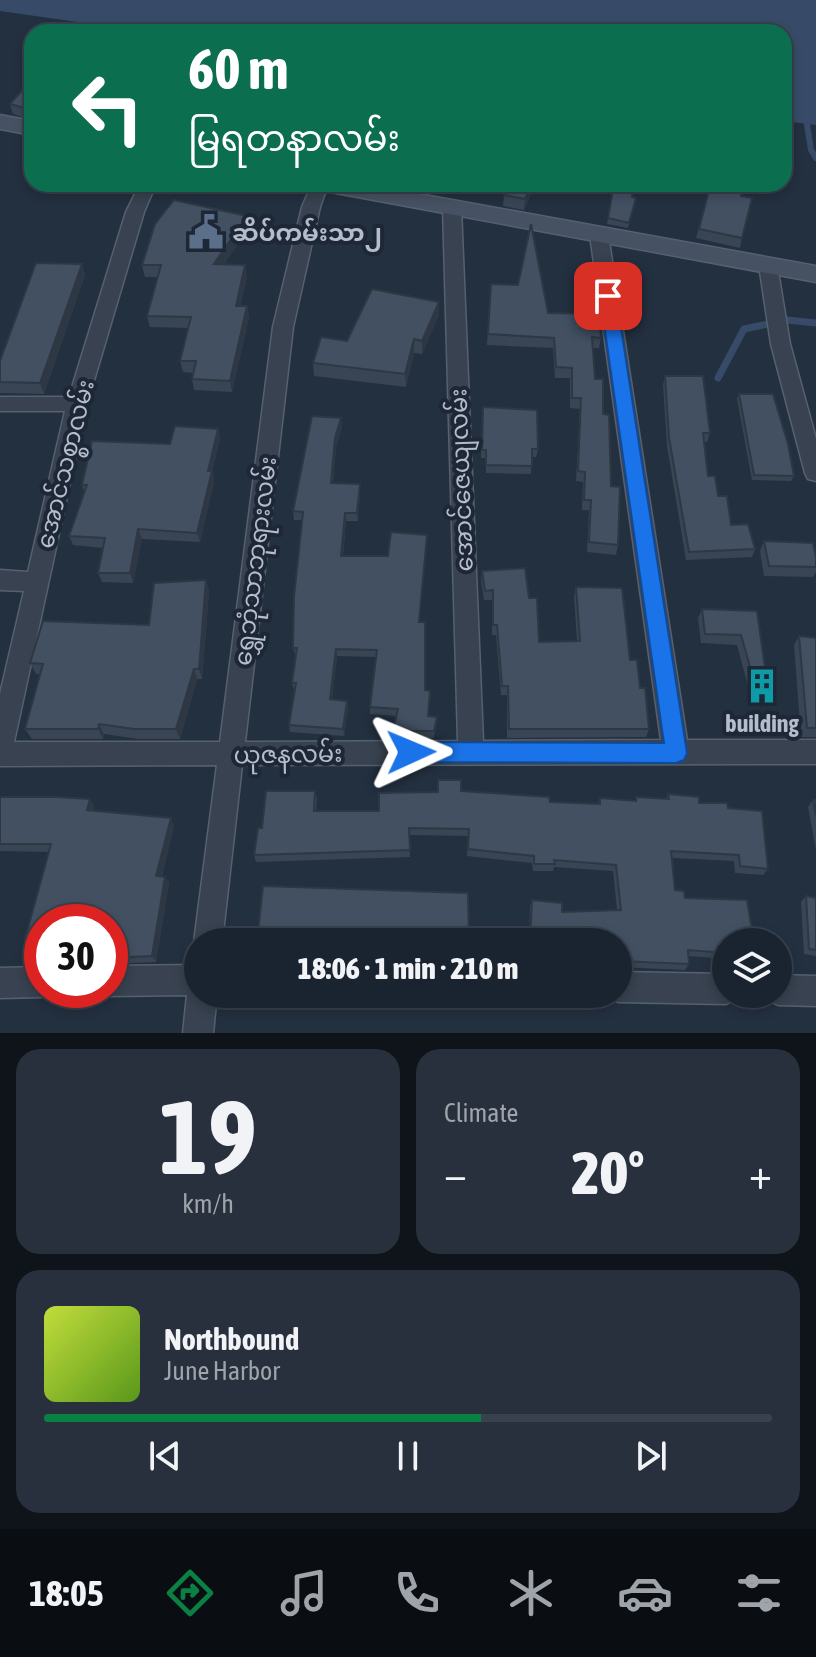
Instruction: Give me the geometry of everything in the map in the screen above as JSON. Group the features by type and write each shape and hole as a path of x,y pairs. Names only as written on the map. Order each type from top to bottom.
{"street":[{"path":"0,122 24,126"},
{"name":"အောင်သစ္စာလမ်း","path":"0,752 77,404 135,212 144,192"},
{"name":"ရွှေဘုံသာဘုရားလမ်း","path":"210,928 283,327 311,207 319,192"},
{"path":"366,192 816,274"},
{"name":"အောင်ဇေယျလမ်း","path":"452,208 471,751"},
{"path":"599,235 676,753"},
{"path":"768,265 770,293 796,411 816,473"},
{"path":"0,404 77,404"},
{"path":"0,580 36,582"},
{"name":"ယုဇနလမ်း","path":"0,752 816,752"},
{"path":"128,981 184,980"},
{"path":"0,983 24,982"},
{"path":"632,987 712,989"},
{"path":"792,990 816,991"},
{"path":"198,1033 201,1008"}],"water":[{"path":"0,0 816,0 816,125 792,122 792,24 92,24 0,11"}],"building":[{"path":"24,88 24,108 10,104"},
{"path":"506,192 528,192 525,199 504,195"},
{"path":"613,192 633,192 632,197 636,198 629,223 608,218"},
{"path":"708,192 742,193 741,196 752,198 742,238 699,229"},
{"path":"174,200 247,216 214,264 245,265 236,306 247,306 230,381 192,379 196,361 180,361 191,317 147,316 161,265 142,265 155,224"},
{"path":"531,224 548,313 599,314 601,338 592,337 595,379 603,379 603,414 609,415 611,486 620,487 618,545 589,542 591,500 584,500 585,472 578,471 581,398 572,398 572,368 556,367 554,338 488,334 491,284 518,285"},
{"path":"36,263 82,264 40,383 0,382 0,361"},
{"path":"372,289 439,302 422,341 414,339 405,374 313,363 321,337 347,341"},
{"path":"665,376 703,376 710,433 703,433 708,476 715,476 718,496 727,496 731,525 748,524 755,549 689,552 669,438"},
{"path":"739,394 773,394 794,476 754,475"},
{"path":"483,407 537,410 538,449 532,449 532,466 486,465 486,450 482,450"},
{"path":"312,416 341,418 335,438 331,483 360,484 357,513 345,513 341,556 388,556 391,532 427,535 419,622 425,622 425,690 430,691 428,716 437,717 434,731 393,731 398,709 370,707 377,650 336,649 330,699 347,701 343,729 289,725 296,683 292,683 297,648 293,648 294,597 303,512 293,511"},
{"path":"175,426 218,429 208,471 212,471 197,533 138,529 130,573 98,573 105,538 69,536 87,485 82,485 92,441 170,444"},
{"path":"764,541 813,543 816,567 769,566"},
{"path":"525,568 529,598 537,598 539,642 580,641 576,587 622,588 630,660 637,660 640,688 645,688 649,729 509,729 508,686 502,686 497,625 493,625 493,590 485,591 482,571"},
{"path":"206,580 199,669 194,669 176,729 134,729 99,724 98,729 25,729 43,664 30,663 43,621 149,625 154,583"},
{"path":"702,609 757,611 766,675 753,677 741,635 705,634"},
{"path":"799,636 816,638 816,728 807,728"},
{"path":"438,780 461,780 461,791 549,797 550,802 600,804 600,798 636,801 636,797 669,799 668,794 699,797 699,803 727,803 728,808 762,811 768,869 740,866 739,855 671,851 675,890 684,891 685,898 747,900 752,928 712,928 712,952 688,950 689,964 632,962 632,928 531,928 532,900 562,903 562,912 621,910 616,865 554,860 555,864 534,864 534,856 468,849 469,829 409,828 410,850 254,855 258,828 262,828 266,791 315,791 314,811 379,811 379,793 438,792"},
{"path":"0,797 90,799 87,810 171,818 156,876 165,877 152,956 128,957 128,904 35,904 51,844 0,844"},
{"path":"263,886 468,893 469,928 258,928"},
{"path":"806,896 816,898 816,950 809,949"}],"waterway":[{"path":"807,124 811,150 816,158"},
{"path":"718,378 744,329 787,320 816,323"}],"place":[{"name":"ဆိပ်ကမ်းသာ၂","path":"206,232"},
{"name":"building","path":"762,686"}],"route":[{"path":"411,752 676,753 608,296"}]}
